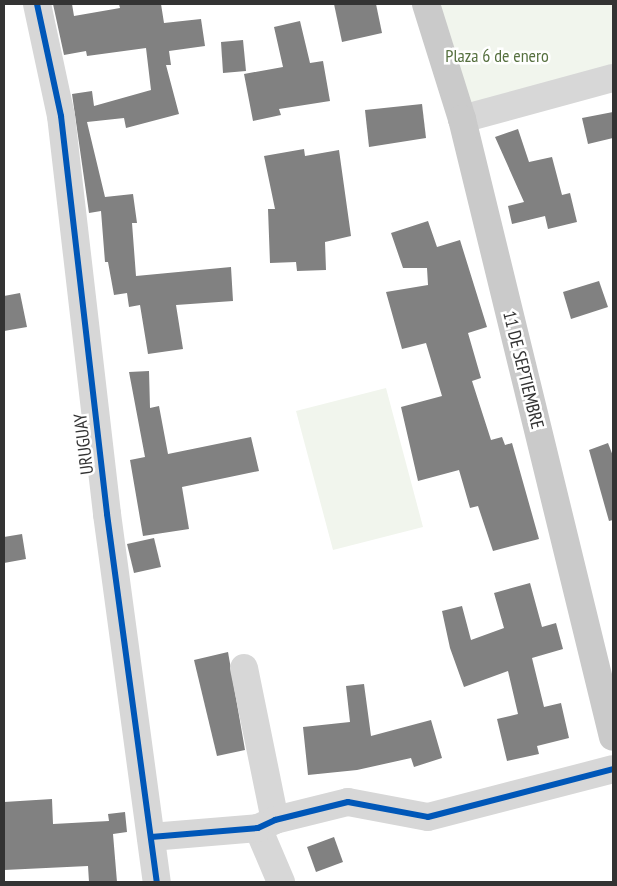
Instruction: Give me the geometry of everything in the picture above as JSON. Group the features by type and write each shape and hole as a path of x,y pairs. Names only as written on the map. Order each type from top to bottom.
{"main road":[{"name":"11 DE SEPTIEMBRE","path":"426,4 462,119 613,738"}],"street":[{"name":"URUGUAY","path":"38,4 61,116 108,514 157,882"},
{"path":"462,119 613,78"},
{"path":"244,668 266,824 281,882"},
{"path":"151,838 266,824 348,802 428,818 613,769"}],"green space":[{"name":"Plaza 6 de enero","path":"426,4 613,4 613,78 462,119"},
{"path":"386,388 423,527 333,550 296,411"}],"building":[{"path":"53,4 72,4 74,16 120,8 119,4 161,4 164,23 201,19 205,46 169,51 171,65 166,65 179,114 126,128 124,118 87,122 105,197 133,194 137,223 132,223 136,276 231,267 233,301 176,305 183,349 148,354 140,305 129,307 127,293 114,295 108,262 105,262 101,211 89,213 72,94 92,91 94,106 151,90 146,48 87,56 86,51 64,55"},
{"path":"334,4 376,4 382,33 342,42"},
{"path":"300,21 310,63 323,61 330,101 279,109 281,115 253,121 244,74 283,67 274,27"},
{"path":"243,40 246,71 223,73 221,42"},
{"path":"422,104 426,138 369,147 365,110"},
{"path":"613,112 613,138 588,144 582,118"},
{"path":"518,129 529,162 552,157 562,195 570,193 577,222 548,229 545,216 512,224 508,206 524,202 495,137"},
{"path":"304,149 305,156 339,150 351,236 325,242 326,270 297,271 296,262 270,263 268,209 275,209 264,156"},
{"path":"428,221 437,247 460,240 487,327 468,333 481,378 472,381 491,440 502,437 505,445 512,443 539,539 493,551 478,506 470,508 459,470 418,481 401,407 442,396 426,343 402,349 386,292 428,285 427,268 403,268 391,233"},
{"path":"599,281 608,307 571,319 563,292"},
{"path":"20,293 27,327 4,331 4,296"},
{"path":"149,371 150,408 159,406 168,454 251,437 259,471 182,487 189,529 143,536 130,460 145,457 129,372"},
{"path":"608,443 613,456 613,520 609,521 589,450"},
{"path":"22,534 26,559 4,563 4,537"},
{"path":"154,538 161,567 134,573 127,544"},
{"path":"530,583 542,627 556,623 563,649 532,658 544,707 561,703 569,738 537,746 539,754 507,761 497,719 518,714 508,671 464,687 450,648 442,611 462,606 471,640 504,628 494,593"},
{"path":"228,652 245,750 217,756 194,660"},
{"path":"364,684 371,736 431,720 442,758 414,767 411,758 357,770 308,775 303,727 350,722 346,686"},
{"path":"52,799 53,824 109,821 108,814 125,812 127,832 113,834 117,882 89,882 88,866 4,870 4,802"},
{"path":"334,837 343,862 316,872 307,847"}],"cycle path":[{"path":"37,4 61,116 107,514 157,882"},
{"path":"151,837 258,828 275,820 348,802 428,817 613,769"}]}
